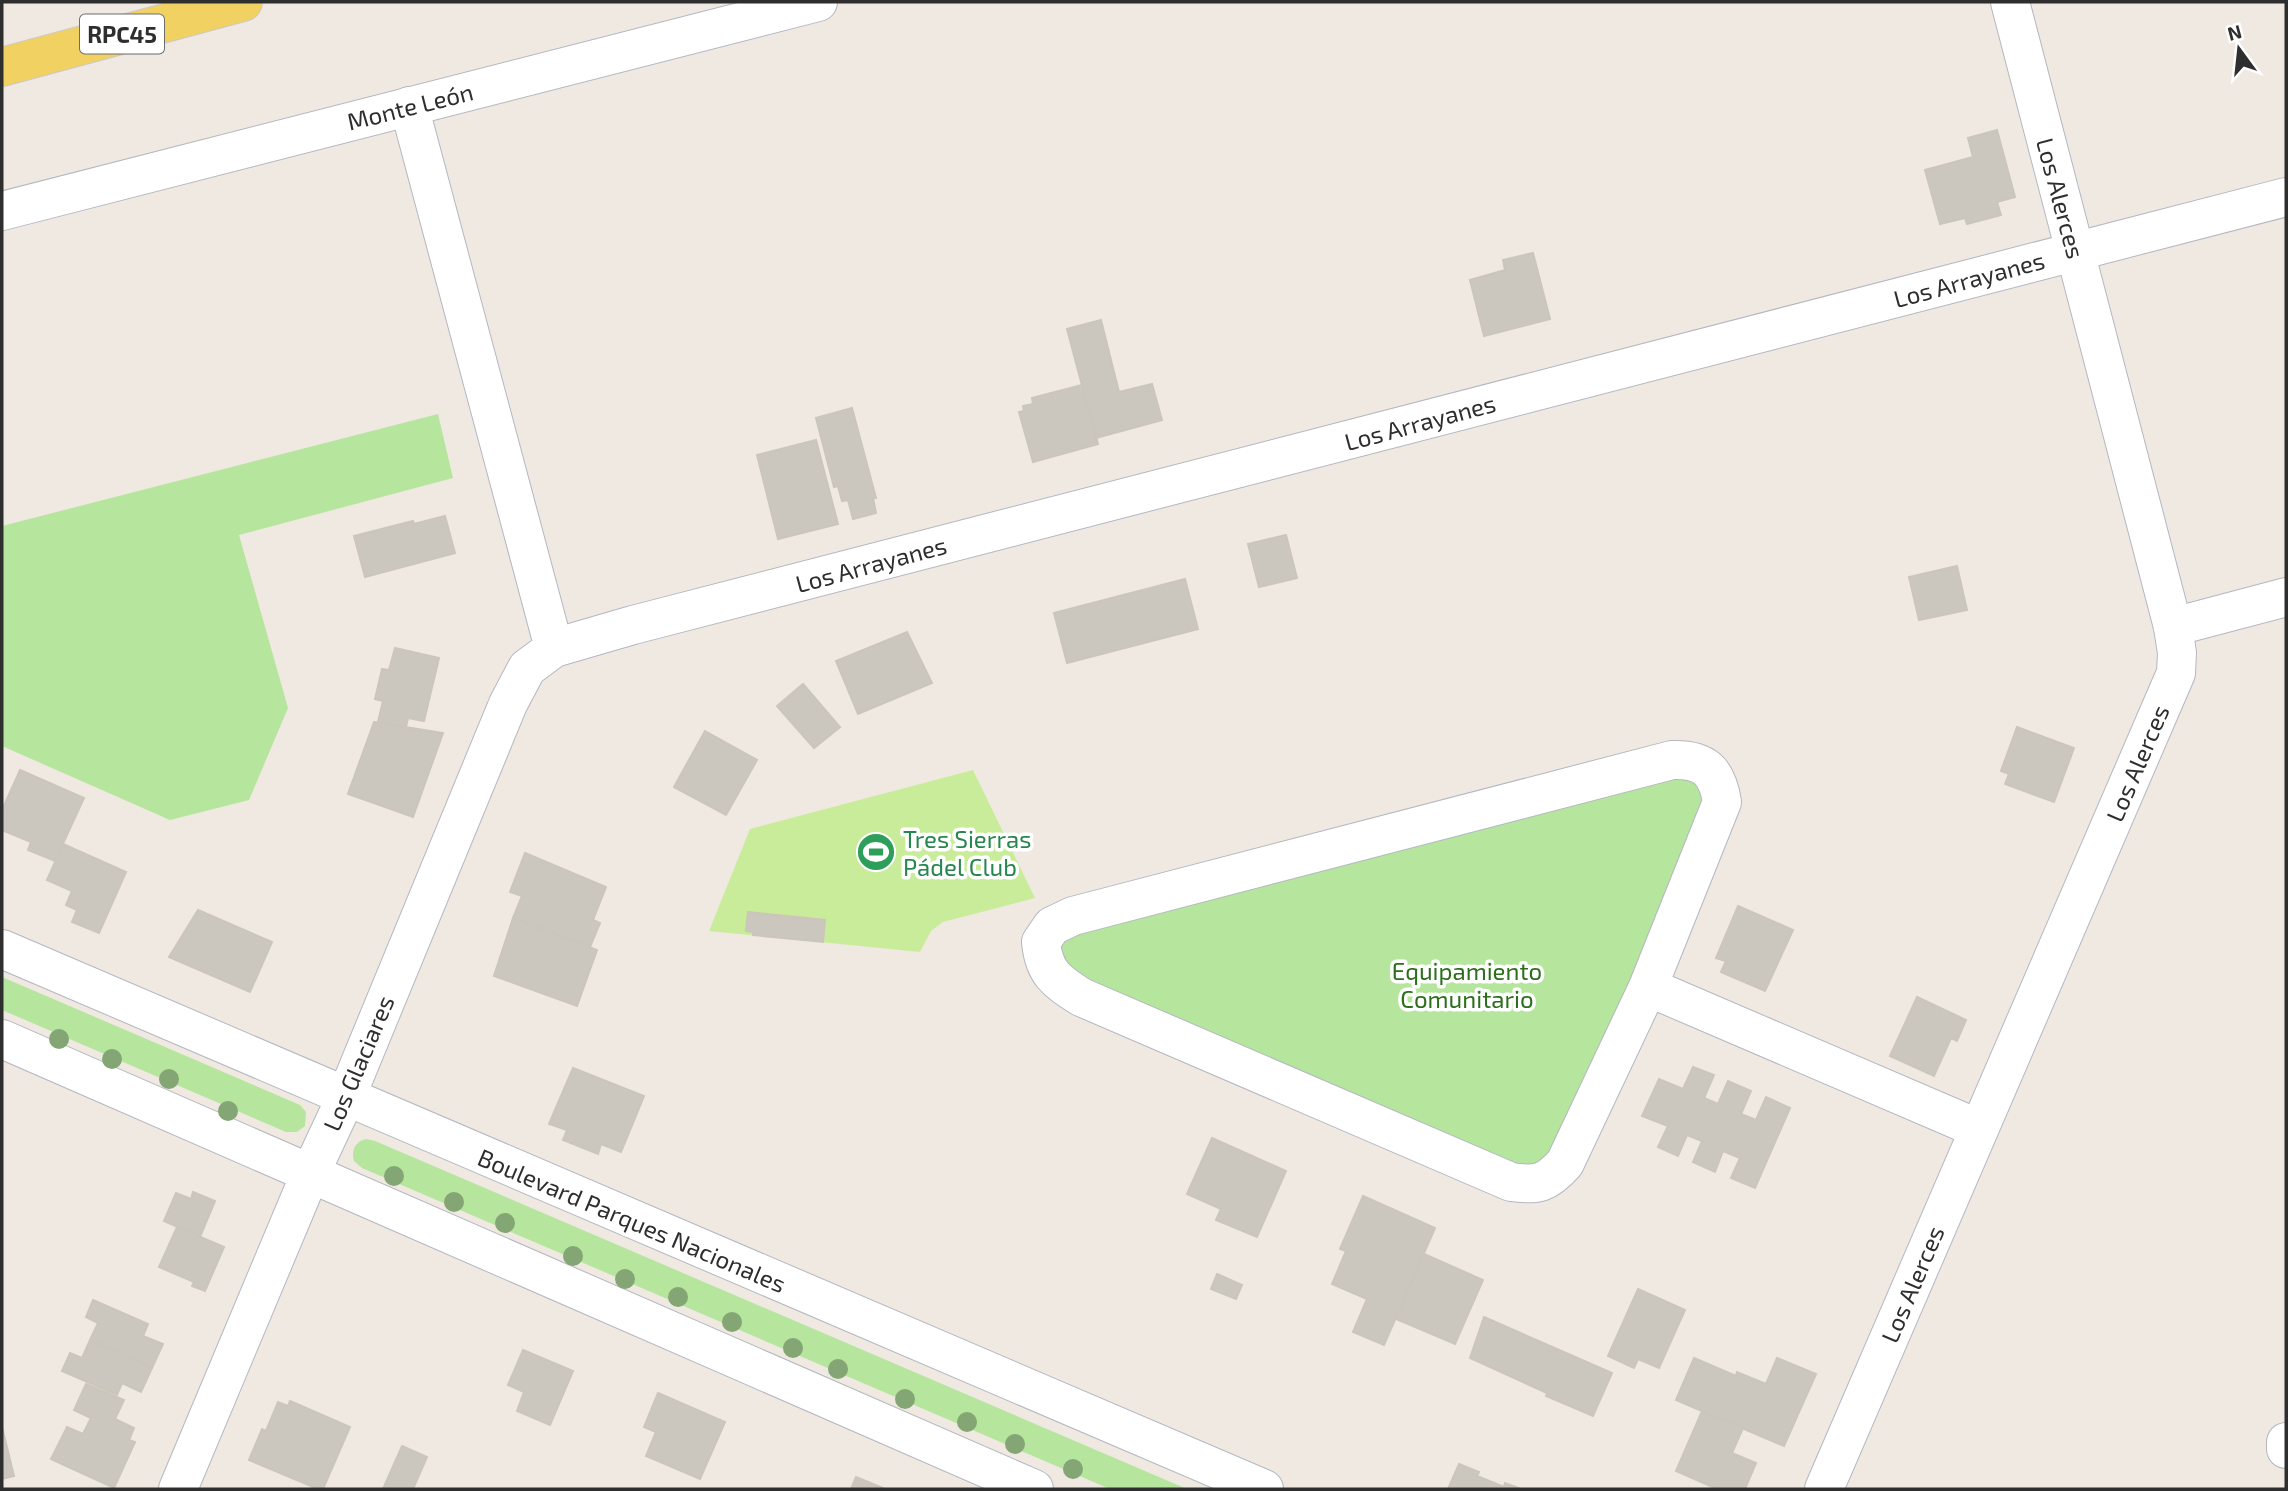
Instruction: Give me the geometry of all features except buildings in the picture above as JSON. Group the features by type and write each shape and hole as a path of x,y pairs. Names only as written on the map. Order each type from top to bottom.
{"main road":[{"name":"RPC45","path":"2,67 243,2"}],"street":[{"name":"Monte León","path":"2,211 818,2"},
{"name":"Los Alerces","path":"1824,1489 2176,673 2177,653 2173,627 2010,2"},
{"path":"409,106 554,648"},
{"name":"Los Arrayanes","path":"554,648 2286,197"},
{"path":"2173,627 2286,597"},
{"name":"Los Glaciares","path":"178,1489 508,704 527,668 554,648"},
{"path":"1691,760 1709,768 1719,783 1722,802 1648,987 1565,1163 1551,1178 1532,1185 1511,1182 1081,997 1055,980 1042,960 1041,942 1052,926 1073,916 1658,764 1691,760"},
{"name":"Boulevard Parques Nacionales","path":"2,949 1264,1489"},
{"path":"1648,987 1979,1129"},
{"path":"2,1039 1034,1489"},
{"path":"2286,1442 2286,1449"}],"green space":[{"path":"438,414 453,478 239,535 288,708 249,800 170,820 2,746 2,526"},
{"name":"Equipamiento Comunitario","path":"1672,760 1719,783 1551,1178 1055,980 1052,926"},
{"name":"Tres Sierras Pádel Club","path":"973,770 1035,898 943,922 931,931 920,952 709,931 750,829"},
{"path":"2,977 300,1105 306,1112 305,1126 297,1132 286,1132 2,1010"},
{"path":"366,1139 1187,1489 1110,1489 362,1168 354,1161 353,1153 357,1144"}],"place":[{"name":"Tres Sierras Pádel Club","path":"876,852"}]}
